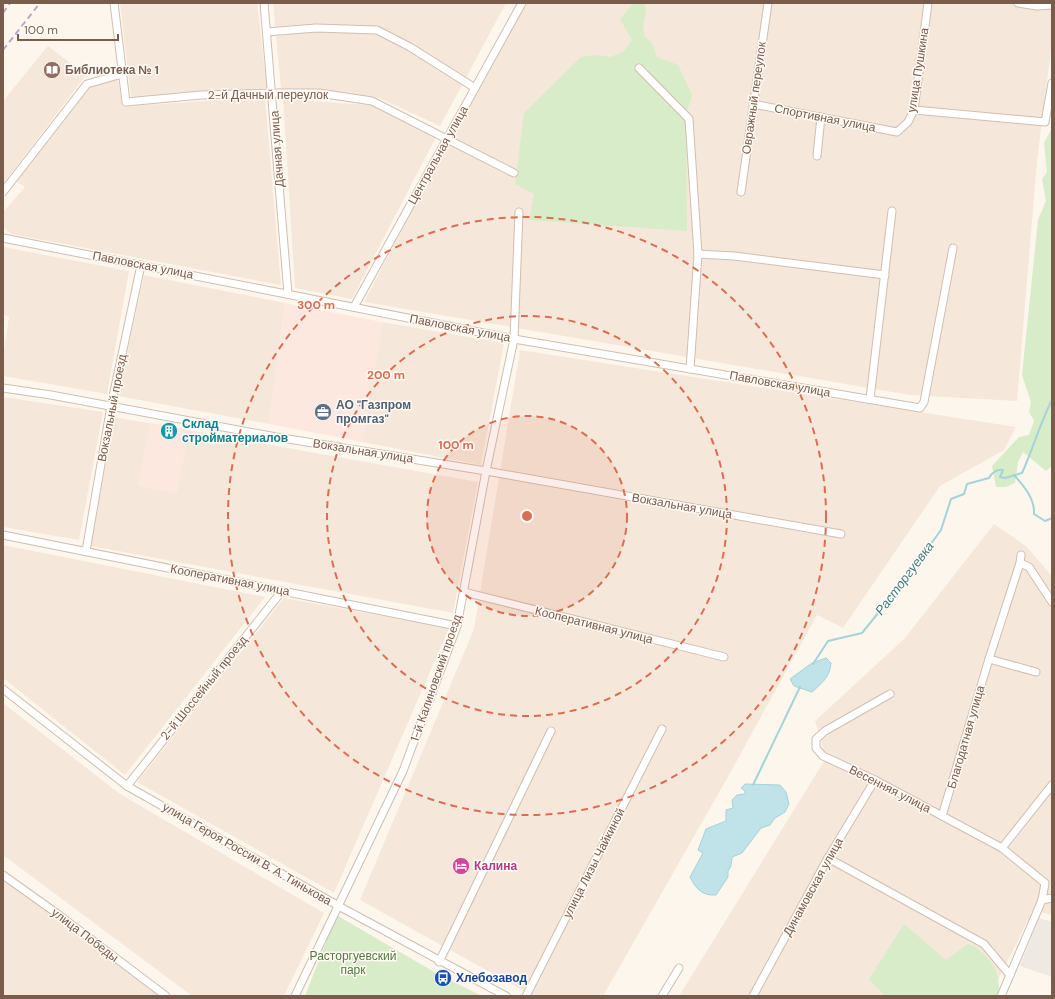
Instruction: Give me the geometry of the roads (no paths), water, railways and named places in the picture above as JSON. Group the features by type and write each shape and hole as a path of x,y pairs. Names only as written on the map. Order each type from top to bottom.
{"street":[{"path":"3,192 87,84 122,74 114,3"},
{"name":"Дачная улица","path":"264,3 288,294"},
{"name":"Центральная улица","path":"354,307 522,3"},
{"name":"улица Пушкина","path":"896,132 908,122 914,110 928,3"},
{"path":"1018,3 1037,6 1052,5"},
{"name":"Овражный переулок","path":"741,192 766,4"},
{"path":"267,32 316,28 377,30 410,47 475,88"},
{"path":"639,68 689,119 698,254 690,369"},
{"name":"2-й Дачный переулок","path":"122,74 126,102 201,95 272,93 319,93 372,101 514,173"},
{"path":"914,110 1045,122 1052,83"},
{"name":"Спортивная улица","path":"753,104 896,132"},
{"path":"817,156 821,118"},
{"path":"870,400 892,211"},
{"name":"1-й Калиновский проезд","path":"295,996 403,771 457,626 486,471 514,339 519,212"},
{"name":"Павловская улица","path":"3,238 514,339 920,408 924,402 953,248"},
{"path":"698,254 734,256 885,275"},
{"name":"Вокзальный проезд","path":"86,551 111,406 141,265"},
{"name":"Вокзальная улица","path":"3,388 111,406 276,437 486,471 841,534"},
{"name":"Кооперативная улица","path":"3,535 457,626"},
{"name":"Благодатная улица","path":"942,816 989,659 1020,563 1021,555"},
{"path":"1020,563 1029,567 1052,602"},
{"name":"2-й Шоссейный проезд","path":"127,786 282,590"},
{"name":"Кооперативная улица","path":"464,592 724,657"},
{"path":"989,659 1036,672"},
{"name":"улица Героя России В. А. Тинькова","path":"3,689 127,786 439,962 506,996"},
{"name":"Весенняя улица","path":"890,694 825,731 816,739 816,748 823,756 875,780 1002,848 1028,866 1045,883 1042,900"},
{"name":"улица Лизы Чайкиной","path":"526,996 662,729"},
{"path":"439,962 551,731"},
{"name":"Динамовская улица","path":"753,996 828,858 875,780"},
{"path":"1002,848 1052,785"},
{"path":"828,858 984,944 1010,975"},
{"name":"улица Победы","path":"3,875 59,915 166,996"},
{"path":"1001,996 1042,900 1052,898"},
{"path":"662,996 679,968"}],"water":[{"path":"826,658 831,663 829,672 822,683 812,692 794,686 790,679 812,663"},
{"path":"745,784 780,785 786,792 789,804 785,812 775,818 770,825 761,828 742,853 732,857 728,877 716,895 703,893 697,888 690,877 703,853 698,850 706,829 726,821 726,810 733,808 732,800 737,795 745,794 745,791 741,788"}],"waterway":[{"name":"Расторгуевка","path":"813,664 828,641 862,633 900,586 941,530 951,499 964,494 967,484 989,478 998,470 1003,470 1000,477 1005,478 1022,473 1052,400"},
{"path":"1014,475 1031,498 1034,514 1045,521 1052,518"},
{"name":"Расторгуевка","path":"753,785 800,687"}],"railway":[{"path":"3,13 10,3"},
{"path":"3,50 40,3"}],"place":[{"name":"Библиотека № 1","path":"52,70"},
{"name":"АО \"Газпром промгаз\"","path":"323,412"},
{"name":"Склад стройматериалов","path":"169,431"},
{"name":"Калина","path":"461,866"},
{"name":"Хлебозавод","path":"443,978"}],"park label":[{"name":"Расторгуевский парк","path":"353,963"}]}
